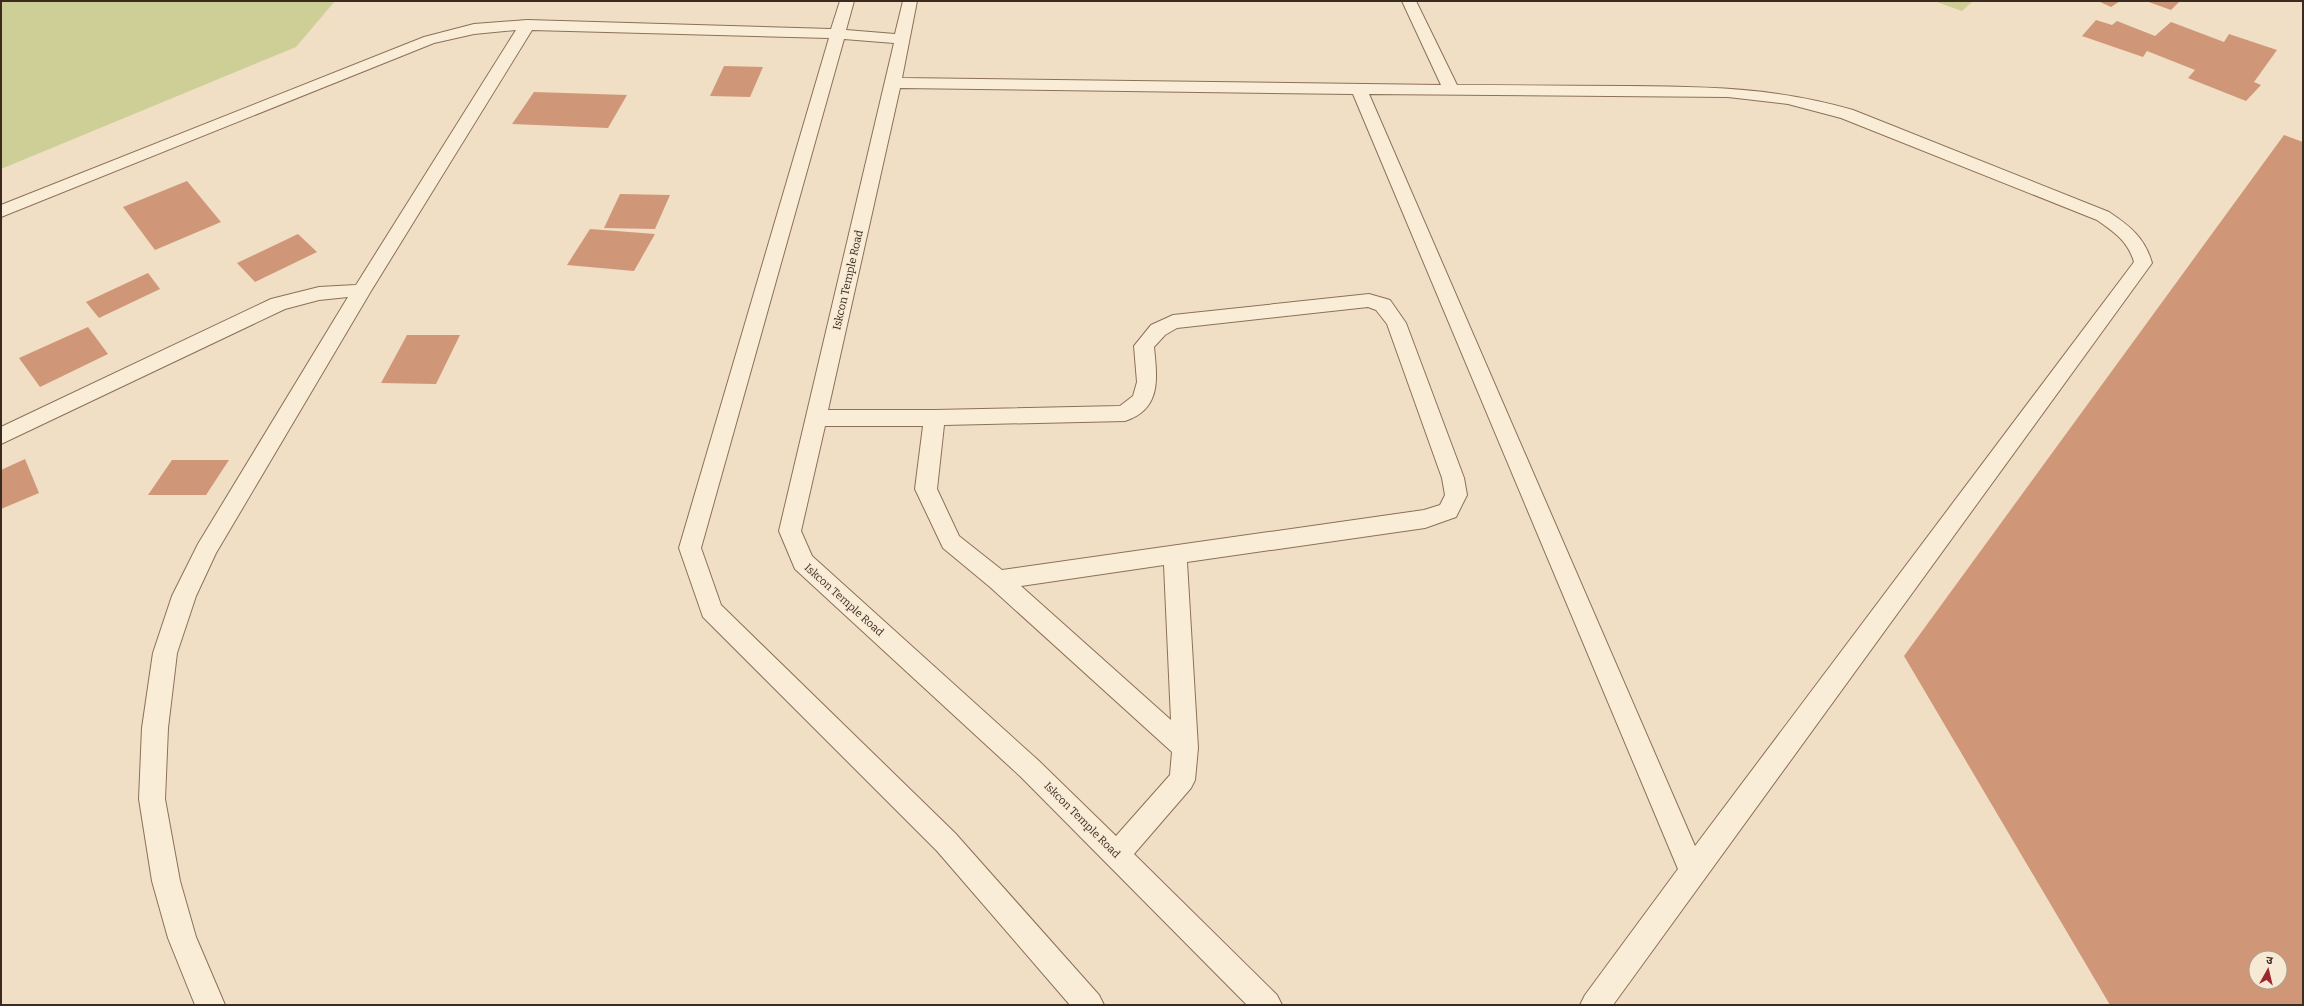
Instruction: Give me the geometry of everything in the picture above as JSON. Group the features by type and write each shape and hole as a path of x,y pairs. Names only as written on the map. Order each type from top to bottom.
{"street":[{"path":"847,1 690,548 711,610 946,842 1090,1005"},
{"name":"Iskcon Temple Road","path":"910,1 893,83 790,531 803,562 1030,769 1267,1005"},
{"path":"1409,1 1451,90"},
{"path":"210,1005 182,938 166,881 152,799 156,728 165,653 184,596 206,550 361,291 527,26"},
{"path":"1,211 429,40 474,29 527,26 838,34 901,39"},
{"path":"893,83 1728,92 1767,94 1808,102 1847,114 2102,216 2126,231 2140,248 2143,264 1595,1005"},
{"path":"1359,89 1693,872"},
{"path":"1,436 278,304 310,294 337,290 361,291"},
{"path":"816,418 934,418 1125,413 1142,400 1147,382 1144,346 1158,330 1173,322 1369,300 1383,305 1396,323 1453,478 1456,495 1448,511 1425,519 998,580"},
{"path":"934,418 926,489 951,542 998,580 1185,748"},
{"path":"1116,855 1182,780 1185,748 1175,555"}],"green space":[{"path":"1,1 335,1 296,47 1,169"},
{"path":"1934,1 1973,1 1962,11"}],"building":[{"path":"2098,1 2120,1 2111,7"},
{"path":"2146,1 2180,1 2171,10"},
{"path":"2096,20 2112,25 2117,21 2155,36 2171,22 2224,42 2229,34 2277,50 2254,82 2261,85 2246,101 2188,78 2195,70 2147,51 2143,57 2082,36"},
{"path":"724,66 763,67 750,97 710,96"},
{"path":"534,92 627,95 608,128 512,124"},
{"path":"2284,135 2303,142 2303,1005 2110,1005 1904,656"},
{"path":"187,181 221,222 155,250 123,207"},
{"path":"620,194 670,195 655,229 604,228"},
{"path":"590,229 655,234 634,271 567,265"},
{"path":"298,234 317,252 255,282 237,263"},
{"path":"148,273 160,289 99,318 86,302"},
{"path":"88,327 108,354 40,387 19,358"},
{"path":"407,335 460,335 436,384 381,383"},
{"path":"25,459 39,493 1,509 1,470"},
{"path":"172,460 229,460 206,495 148,495"}]}
